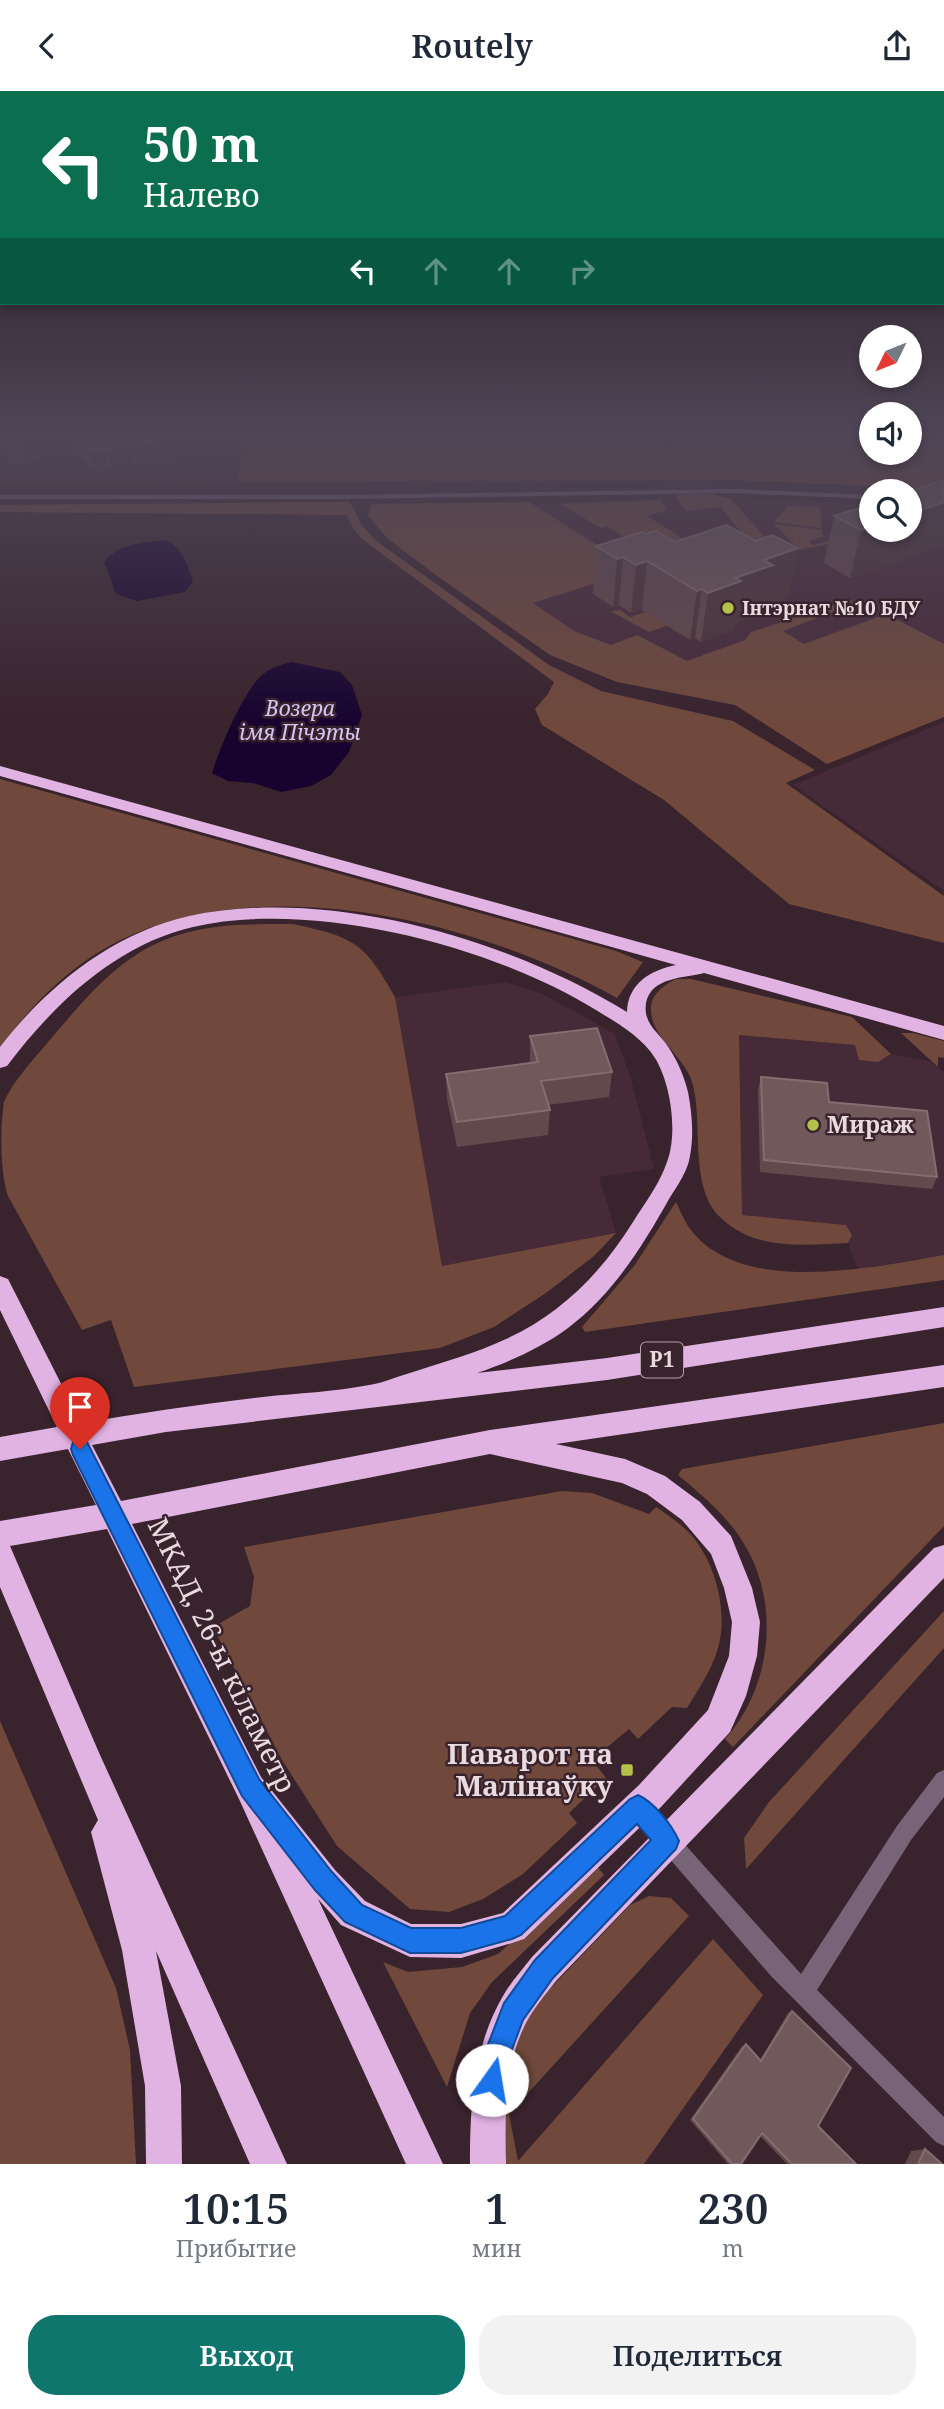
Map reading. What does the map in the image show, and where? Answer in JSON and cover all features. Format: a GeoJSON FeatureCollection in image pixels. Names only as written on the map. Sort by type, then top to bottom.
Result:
{"type":"FeatureCollection","features":[{"type":"Feature","properties":{"kind":"highway"},"geometry":{"type":"LineString","coordinates":[[0,771],[944,1033]]}},
{"type":"Feature","properties":{"kind":"highway"},"geometry":{"type":"LineString","coordinates":[[0,1061],[15,1040],[64,989],[114,953],[146,937],[191,921],[246,913],[312,915],[369,923],[483,951],[548,974],[606,1005],[641,1031],[660,1050],[678,1095],[680,1158],[637,1238],[606,1279],[567,1316],[539,1334],[507,1351],[379,1394]]}},
{"type":"Feature","properties":{"kind":"highway"},"geometry":{"type":"LineString","coordinates":[[641,1031],[634,1014],[635,1004],[643,990],[658,975],[675,969],[710,967]]}},
{"type":"Feature","properties":{"kind":"highway","name":"МКАД, 26-ы кіламетр"},"geometry":{"type":"LineString","coordinates":[[2,1290],[250,1788],[425,2164]]}},
{"type":"Feature","properties":{"kind":"highway","name":"Р1"},"geometry":{"type":"LineString","coordinates":[[0,1449],[166,1420],[607,1369],[944,1317]]}},
{"type":"Feature","properties":{"kind":"highway"},"geometry":{"type":"LineString","coordinates":[[0,1534],[55,1526],[490,1442],[944,1376]]}},
{"type":"Feature","properties":{"kind":"highway"},"geometry":{"type":"LineString","coordinates":[[250,1788],[353,1913],[410,1940],[461,1941],[512,1927],[638,1807],[719,1721],[735,1685],[743,1655],[746,1622],[738,1588],[721,1545],[691,1511],[656,1485],[625,1471],[490,1442]]}},
{"type":"Feature","properties":{"kind":"highway"},"geometry":{"type":"LineString","coordinates":[[0,1554],[89,1766],[269,2164]]}},
{"type":"Feature","properties":{"kind":"highway"},"geometry":{"type":"LineString","coordinates":[[488,2164],[487,2121],[495,2060],[513,2012],[544,1969],[944,1558]]}},
{"type":"Feature","properties":{"kind":"highway"},"geometry":{"type":"LineString","coordinates":[[89,1766],[139,1950],[163,2086],[164,2164]]}},
{"type":"Feature","properties":{"kind":"street"},"geometry":{"type":"LineString","coordinates":[[803,1992],[904,1833],[944,1780]]}},
{"type":"Feature","properties":{"kind":"street"},"geometry":{"type":"LineString","coordinates":[[638,1807],[779,1968],[944,2134]]}},
{"type":"Feature","properties":{"kind":"shaded area"},"geometry":{"type":"Polygon","coordinates":[[[358,534],[370,534],[549,665],[601,691],[733,721],[815,770],[786,783],[944,896],[944,943],[789,904],[664,800],[542,725],[535,709],[554,682],[358,534]]]}},
{"type":"Feature","properties":{"kind":"shaded area"},"geometry":{"type":"Polygon","coordinates":[[[383,534],[579,534],[636,570],[533,603],[574,631],[611,645],[637,635],[687,661],[745,640],[751,632],[850,600],[853,604],[783,631],[804,644],[886,614],[944,644],[944,717],[827,764],[735,705],[617,682],[550,655],[383,534]]]}},
{"type":"Feature","properties":{"kind":"shaded area"},"geometry":{"type":"Polygon","coordinates":[[[518,534],[859,534],[859,542],[922,542],[922,534],[944,534],[944,655],[683,675],[564,636],[510,602],[518,534]]]}},
{"type":"Feature","properties":{"kind":"shaded area"},"geometry":{"type":"Polygon","coordinates":[[[619,534],[675,534],[693,545],[655,557],[619,534]]]}},
{"type":"Feature","properties":{"kind":"shaded area"},"geometry":{"type":"Polygon","coordinates":[[[742,534],[762,534],[766,538],[747,540],[742,534]]]}},
{"type":"Feature","properties":{"kind":"shaded area"},"geometry":{"type":"Polygon","coordinates":[[[784,534],[823,534],[823,536],[808,542],[814,545],[829,541],[834,543],[800,550],[784,534]]]}},
{"type":"Feature","properties":{"kind":"shaded area"},"geometry":{"type":"Polygon","coordinates":[[[670,604],[690,618],[649,632],[610,611],[620,610],[630,617],[670,604]]]}},
{"type":"Feature","properties":{"kind":"shaded area"},"geometry":{"type":"Polygon","coordinates":[[[944,722],[944,891],[793,785],[944,722]]]}},
{"type":"Feature","properties":{"kind":"shaded area"},"geometry":{"type":"Polygon","coordinates":[[[0,779],[616,951],[643,962],[617,998],[560,970],[497,945],[428,925],[358,912],[287,906],[218,911],[153,927],[94,955],[42,997],[0,1048],[0,779]]]}},
{"type":"Feature","properties":{"kind":"shaded area"},"geometry":{"type":"Polygon","coordinates":[[[293,924],[330,933],[356,945],[375,965],[395,997],[442,1266],[616,1233],[594,1256],[546,1293],[494,1327],[440,1348],[134,1387],[111,1320],[82,1330],[8,1196],[3,1175],[4,1102],[24,1071],[86,999],[114,972],[145,950],[178,935],[210,928],[293,924]]]}},
{"type":"Feature","properties":{"kind":"shaded area"},"geometry":{"type":"Polygon","coordinates":[[[676,979],[691,979],[852,1017],[891,1054],[878,1062],[859,1060],[855,1045],[739,1035],[742,1215],[846,1225],[852,1235],[848,1243],[797,1245],[765,1241],[734,1229],[711,1205],[700,1171],[697,1113],[691,1079],[661,1037],[652,1019],[651,1005],[655,995],[676,979]]]}},
{"type":"Feature","properties":{"kind":"shaded area"},"geometry":{"type":"Polygon","coordinates":[[[506,982],[543,994],[615,1034],[631,1079],[654,1169],[599,1177],[616,1233],[442,1266],[395,997],[506,982]]]}},
{"type":"Feature","properties":{"kind":"shaded area"},"geometry":{"type":"Polygon","coordinates":[[[901,1033],[913,1033],[944,1041],[944,1058],[938,1057],[938,1067],[901,1033]]]}},
{"type":"Feature","properties":{"kind":"shaded area"},"geometry":{"type":"Polygon","coordinates":[[[739,1035],[855,1045],[887,1058],[891,1054],[930,1061],[944,1072],[944,1255],[858,1269],[848,1243],[852,1234],[846,1225],[742,1215],[739,1035]]]}},
{"type":"Feature","properties":{"kind":"shaded area"},"geometry":{"type":"Polygon","coordinates":[[[676,1202],[688,1226],[710,1248],[739,1263],[772,1270],[808,1272],[881,1266],[944,1255],[944,1280],[585,1332],[582,1327],[634,1266],[676,1202]]]}},
{"type":"Feature","properties":{"kind":"shaded area"},"geometry":{"type":"Polygon","coordinates":[[[944,1423],[944,1526],[733,1747],[725,1739],[741,1719],[761,1672],[767,1622],[764,1596],[757,1572],[741,1538],[716,1509],[678,1475],[682,1469],[944,1423]]]}},
{"type":"Feature","properties":{"kind":"shaded area"},"geometry":{"type":"Polygon","coordinates":[[[562,1491],[592,1493],[649,1514],[656,1507],[693,1537],[709,1563],[719,1594],[722,1626],[715,1658],[687,1708],[672,1707],[638,1739],[629,1729],[592,1760],[606,1778],[569,1813],[577,1823],[523,1874],[483,1899],[449,1912],[410,1909],[337,1846],[282,1760],[213,1627],[250,1606],[254,1577],[244,1547],[562,1491]]]}},
{"type":"Feature","properties":{"kind":"shaded area"},"geometry":{"type":"Polygon","coordinates":[[[944,1611],[944,1648],[746,1869],[744,1838],[769,1802],[944,1611]]]}},
{"type":"Feature","properties":{"kind":"shaded area"},"geometry":{"type":"Polygon","coordinates":[[[0,1721],[116,1988],[130,2050],[136,2164],[0,2164],[0,1721]]]}},
{"type":"Feature","properties":{"kind":"shaded area"},"geometry":{"type":"Polygon","coordinates":[[[597,1866],[604,1875],[492,1982],[470,2013],[447,2087],[383,1962],[408,1972],[462,1967],[498,1954],[597,1866]]]}},
{"type":"Feature","properties":{"kind":"shaded area"},"geometry":{"type":"Polygon","coordinates":[[[649,1896],[671,1898],[689,1916],[509,2114],[518,2161],[713,1939],[763,1995],[644,2164],[502,2164],[500,2090],[521,2019],[630,1905],[649,1896]]]}},
{"type":"Feature","properties":{"kind":"water"},"geometry":{"type":"Polygon","coordinates":[[[165,540],[176,547],[184,557],[189,570],[193,582],[185,592],[137,601],[116,594],[104,562],[124,547],[165,540]]]}},
{"type":"Feature","properties":{"kind":"water","name":"Возера імя Пічэты"},"geometry":{"type":"Polygon","coordinates":[[[291,662],[340,672],[352,685],[362,715],[349,752],[331,775],[311,786],[281,792],[253,783],[228,781],[212,773],[233,721],[254,684],[268,671],[291,662]]]}},
{"type":"Feature","properties":{"kind":"building"},"geometry":{"type":"Polygon","coordinates":[[[636,534],[661,534],[675,542],[700,534],[742,534],[756,541],[772,535],[798,548],[764,560],[773,565],[735,578],[741,581],[708,593],[702,589],[697,591],[647,561],[636,565],[623,557],[617,559],[596,546],[636,534]]]}},
{"type":"Feature","properties":{"kind":"building"},"geometry":{"type":"Polygon","coordinates":[[[597,1028],[612,1072],[541,1081],[550,1110],[457,1122],[446,1074],[538,1062],[530,1036],[597,1028]]]}},
{"type":"Feature","properties":{"kind":"building"},"geometry":{"type":"Polygon","coordinates":[[[761,1077],[827,1083],[829,1102],[927,1111],[937,1177],[764,1160],[761,1077]]]}},
{"type":"Feature","properties":{"kind":"building"},"geometry":{"type":"Polygon","coordinates":[[[792,2011],[851,2068],[818,2126],[856,2164],[792,2164],[762,2133],[741,2164],[732,2164],[693,2119],[746,2044],[761,2061],[792,2011]]]}},
{"type":"Feature","properties":{"kind":"building"},"geometry":{"type":"Polygon","coordinates":[[[925,2149],[942,2164],[918,2164],[925,2149]]]}},
{"type":"Feature","properties":{"kind":"place","name":"Інтэрнат №10 БДУ"},"geometry":{"type":"Point","coordinates":[728,608]}},
{"type":"Feature","properties":{"kind":"place","name":"Мираж"},"geometry":{"type":"Point","coordinates":[813,1125]}},
{"type":"Feature","properties":{"kind":"place","name":"Паварот на Малінаўку"},"geometry":{"type":"Point","coordinates":[627,1770]}},
{"type":"Feature","properties":{"kind":"route"},"geometry":{"type":"LineString","coordinates":[[80,1449],[250,1788],[353,1913],[410,1940],[461,1941],[512,1927],[638,1807],[667,1841],[544,1969],[513,2012],[495,2060],[492,2080]]}}]}
